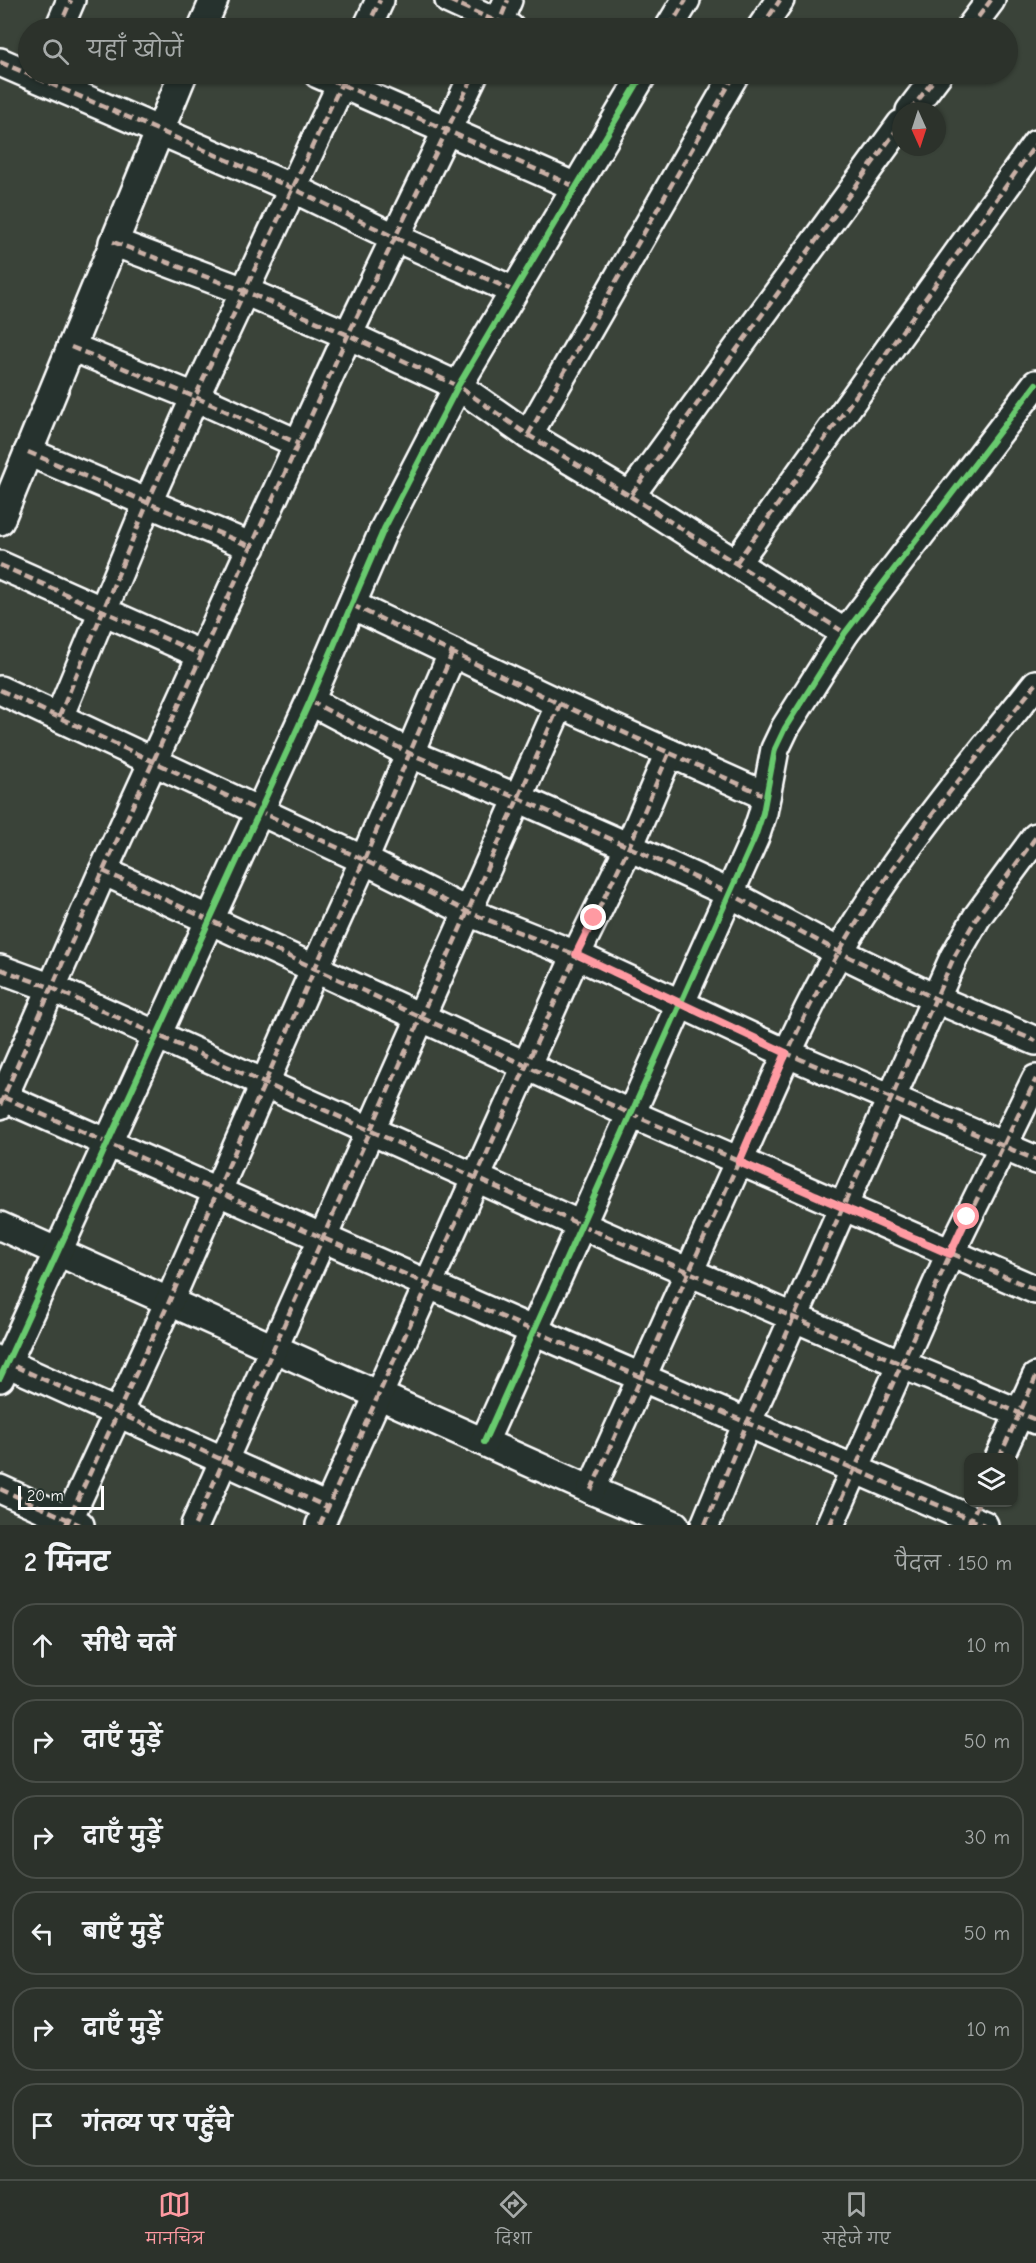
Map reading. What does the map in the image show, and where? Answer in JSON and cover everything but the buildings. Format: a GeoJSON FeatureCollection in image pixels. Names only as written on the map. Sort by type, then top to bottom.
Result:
{"type":"FeatureCollection","features":[{"type":"Feature","properties":{"kind":"street"},"geometry":{"type":"LineString","coordinates":[[63,18],[71,0]]}},
{"type":"Feature","properties":{"kind":"street"},"geometry":{"type":"LineString","coordinates":[[372,18],[380,0]]}},
{"type":"Feature","properties":{"kind":"street"},"geometry":{"type":"LineString","coordinates":[[449,0],[498,18]]}},
{"type":"Feature","properties":{"kind":"street"},"geometry":{"type":"LineString","coordinates":[[675,18],[686,0]]}},
{"type":"Feature","properties":{"kind":"street"},"geometry":{"type":"LineString","coordinates":[[768,18],[780,0]]}},
{"type":"Feature","properties":{"kind":"street"},"geometry":{"type":"LineString","coordinates":[[978,18],[991,0]]}},
{"type":"Feature","properties":{"kind":"street"},"geometry":{"type":"LineString","coordinates":[[0,62],[18,69]]}},
{"type":"Feature","properties":{"kind":"street"},"geometry":{"type":"LineString","coordinates":[[56,84],[292,188],[514,291]]}},
{"type":"Feature","properties":{"kind":"street"},"geometry":{"type":"LineString","coordinates":[[0,521],[179,84]]}},
{"type":"Feature","properties":{"kind":"street"},"geometry":{"type":"LineString","coordinates":[[59,717],[148,502],[292,188],[332,84]]}},
{"type":"Feature","properties":{"kind":"street"},"geometry":{"type":"LineString","coordinates":[[350,84],[576,187]]}},
{"type":"Feature","properties":{"kind":"street"},"geometry":{"type":"LineString","coordinates":[[469,84],[348,335],[103,871],[2,1101],[107,1143],[855,1470],[976,1518]]}},
{"type":"Feature","properties":{"kind":"street"},"geometry":{"type":"LineString","coordinates":[[637,84],[458,386],[384,529],[260,811],[2,1367],[118,1413],[223,1461],[324,1516],[576,954],[629,847],[669,753]]}},
{"type":"Feature","properties":{"kind":"street"},"geometry":{"type":"LineString","coordinates":[[528,435],[729,84]]}},
{"type":"Feature","properties":{"kind":"street"},"geometry":{"type":"LineString","coordinates":[[917,102],[930,84]]}},
{"type":"Feature","properties":{"kind":"street"},"geometry":{"type":"LineString","coordinates":[[630,496],[892,136]]}},
{"type":"Feature","properties":{"kind":"street"},"geometry":{"type":"LineString","coordinates":[[736,563],[1036,144]]}},
{"type":"Feature","properties":{"kind":"street"},"geometry":{"type":"LineString","coordinates":[[113,242],[244,291],[348,335],[458,386],[528,435],[630,496],[845,633]]}},
{"type":"Feature","properties":{"kind":"street"},"geometry":{"type":"LineString","coordinates":[[71,347],[195,397],[299,444]]}},
{"type":"Feature","properties":{"kind":"street"},"geometry":{"type":"LineString","coordinates":[[484,1442],[755,837],[775,749],[785,728],[845,633],[1036,384]]}},
{"type":"Feature","properties":{"kind":"street"},"geometry":{"type":"LineString","coordinates":[[28,452],[252,546]]}},
{"type":"Feature","properties":{"kind":"street"},"geometry":{"type":"LineString","coordinates":[[0,565],[202,655]]}},
{"type":"Feature","properties":{"kind":"street"},"geometry":{"type":"LineString","coordinates":[[352,605],[560,704],[766,796]]}},
{"type":"Feature","properties":{"kind":"street"},"geometry":{"type":"LineString","coordinates":[[0,1489],[72,1523],[118,1413],[411,754],[452,654]]}},
{"type":"Feature","properties":{"kind":"street"},"geometry":{"type":"LineString","coordinates":[[591,1490],[786,1053],[839,952],[906,849],[1036,684]]}},
{"type":"Feature","properties":{"kind":"street"},"geometry":{"type":"LineString","coordinates":[[0,690],[364,860],[468,912],[576,954],[786,1053],[1036,1160]]}},
{"type":"Feature","properties":{"kind":"street"},"geometry":{"type":"LineString","coordinates":[[310,701],[411,754],[520,798],[629,847],[729,893],[839,952],[936,999],[1036,1041]]}},
{"type":"Feature","properties":{"kind":"street"},"geometry":{"type":"LineString","coordinates":[[195,1525],[560,704]]}},
{"type":"Feature","properties":{"kind":"street"},"geometry":{"type":"LineString","coordinates":[[705,1525],[747,1423],[954,957],[977,917],[1036,837]]}},
{"type":"Feature","properties":{"kind":"street"},"geometry":{"type":"LineString","coordinates":[[103,871],[631,1114],[1036,1290]]}},
{"type":"Feature","properties":{"kind":"street"},"geometry":{"type":"LineString","coordinates":[[0,969],[52,988],[476,1178],[901,1364],[1028,1416]]}},
{"type":"Feature","properties":{"kind":"street"},"geometry":{"type":"LineString","coordinates":[[830,1525],[950,1254],[1036,1079]]}},
{"type":"Feature","properties":{"kind":"street"},"geometry":{"type":"LineString","coordinates":[[0,1226],[591,1490],[675,1525]]}},
{"type":"Feature","properties":{"kind":"street"},"geometry":{"type":"LineString","coordinates":[[1002,1453],[1028,1416],[1036,1377]]}},
{"type":"Feature","properties":{"kind":"marked path"},"geometry":{"type":"LineString","coordinates":[[63,18],[71,0]]}},
{"type":"Feature","properties":{"kind":"marked path"},"geometry":{"type":"LineString","coordinates":[[372,18],[380,0]]}},
{"type":"Feature","properties":{"kind":"marked path"},"geometry":{"type":"LineString","coordinates":[[449,0],[488,18]]}},
{"type":"Feature","properties":{"kind":"marked path"},"geometry":{"type":"LineString","coordinates":[[501,18],[508,0]]}},
{"type":"Feature","properties":{"kind":"marked path"},"geometry":{"type":"LineString","coordinates":[[675,18],[686,0]]}},
{"type":"Feature","properties":{"kind":"marked path"},"geometry":{"type":"LineString","coordinates":[[768,18],[780,0]]}},
{"type":"Feature","properties":{"kind":"marked path"},"geometry":{"type":"LineString","coordinates":[[978,18],[991,0]]}},
{"type":"Feature","properties":{"kind":"marked path"},"geometry":{"type":"LineString","coordinates":[[0,62],[18,70]]}},
{"type":"Feature","properties":{"kind":"marked path"},"geometry":{"type":"LineString","coordinates":[[51,84],[292,188],[514,291]]}},
{"type":"Feature","properties":{"kind":"marked path"},"geometry":{"type":"LineString","coordinates":[[341,84],[576,187]]}},
{"type":"Feature","properties":{"kind":"marked path"},"geometry":{"type":"LineString","coordinates":[[59,717],[148,502],[341,84]]}},
{"type":"Feature","properties":{"kind":"marked path"},"geometry":{"type":"LineString","coordinates":[[0,1105],[103,871],[348,335],[469,84]]}},
{"type":"Feature","properties":{"kind":"marked path"},"geometry":{"type":"LineString","coordinates":[[528,435],[729,84]]}},
{"type":"Feature","properties":{"kind":"marked path"},"geometry":{"type":"LineString","coordinates":[[917,102],[930,84]]}},
{"type":"Feature","properties":{"kind":"marked path"},"geometry":{"type":"LineString","coordinates":[[113,242],[244,291],[348,335],[458,386],[528,435],[630,496],[892,136]]}},
{"type":"Feature","properties":{"kind":"marked path"},"geometry":{"type":"LineString","coordinates":[[736,563],[1036,144]]}},
{"type":"Feature","properties":{"kind":"marked path"},"geometry":{"type":"LineString","coordinates":[[71,347],[195,397],[299,444]]}},
{"type":"Feature","properties":{"kind":"marked path"},"geometry":{"type":"LineString","coordinates":[[28,452],[252,547]]}},
{"type":"Feature","properties":{"kind":"marked path"},"geometry":{"type":"LineString","coordinates":[[630,496],[845,633]]}},
{"type":"Feature","properties":{"kind":"marked path"},"geometry":{"type":"LineString","coordinates":[[0,565],[202,655]]}},
{"type":"Feature","properties":{"kind":"marked path"},"geometry":{"type":"LineString","coordinates":[[352,605],[560,704],[766,796]]}},
{"type":"Feature","properties":{"kind":"marked path"},"geometry":{"type":"LineString","coordinates":[[66,1525],[169,1302],[364,860],[452,654]]}},
{"type":"Feature","properties":{"kind":"marked path"},"geometry":{"type":"LineString","coordinates":[[591,1490],[784,1060],[825,977],[862,915],[908,847],[1036,684]]}},
{"type":"Feature","properties":{"kind":"marked path"},"geometry":{"type":"LineString","coordinates":[[0,690],[364,860],[468,912],[576,955],[786,1053],[1036,1160]]}},
{"type":"Feature","properties":{"kind":"marked path"},"geometry":{"type":"LineString","coordinates":[[310,701],[411,754],[629,847],[729,893],[839,952],[936,999],[1036,1041]]}},
{"type":"Feature","properties":{"kind":"marked path"},"geometry":{"type":"LineString","coordinates":[[195,1525],[560,704]]}},
{"type":"Feature","properties":{"kind":"marked path"},"geometry":{"type":"LineString","coordinates":[[320,1525],[576,955],[629,847],[669,753]]}},
{"type":"Feature","properties":{"kind":"marked path"},"geometry":{"type":"LineString","coordinates":[[705,1525],[747,1423],[954,957],[977,917],[1036,837]]}},
{"type":"Feature","properties":{"kind":"marked path"},"geometry":{"type":"LineString","coordinates":[[103,871],[631,1114],[1036,1290]]}},
{"type":"Feature","properties":{"kind":"marked path"},"geometry":{"type":"LineString","coordinates":[[0,969],[52,988],[581,1225],[1036,1420]]}},
{"type":"Feature","properties":{"kind":"marked path"},"geometry":{"type":"LineString","coordinates":[[830,1525],[950,1254],[1036,1079]]}},
{"type":"Feature","properties":{"kind":"marked path"},"geometry":{"type":"LineString","coordinates":[[3,1097],[534,1331],[984,1525]]}},
{"type":"Feature","properties":{"kind":"marked path"},"geometry":{"type":"LineString","coordinates":[[3,1361],[327,1507]]}},
{"type":"Feature","properties":{"kind":"marked path"},"geometry":{"type":"LineString","coordinates":[[1001,1453],[1036,1377]]}},
{"type":"Feature","properties":{"kind":"marked path"},"geometry":{"type":"LineString","coordinates":[[0,1489],[80,1525]]}},
{"type":"Feature","properties":{"kind":"marked path"},"geometry":{"type":"LineString","coordinates":[[969,1524],[977,1507]]}},
{"type":"Feature","properties":{"kind":"cycle path"},"geometry":{"type":"LineString","coordinates":[[0,1378],[310,701],[384,529],[458,386],[637,84]]}},
{"type":"Feature","properties":{"kind":"cycle path"},"geometry":{"type":"LineString","coordinates":[[484,1442],[755,837],[763,813],[775,749],[785,728],[845,633],[1036,384]]}},
{"type":"Feature","properties":{"kind":"route"},"geometry":{"type":"LineString","coordinates":[[594,918],[576,954],[786,1053],[739,1162],[950,1254],[967,1217]]}}]}
